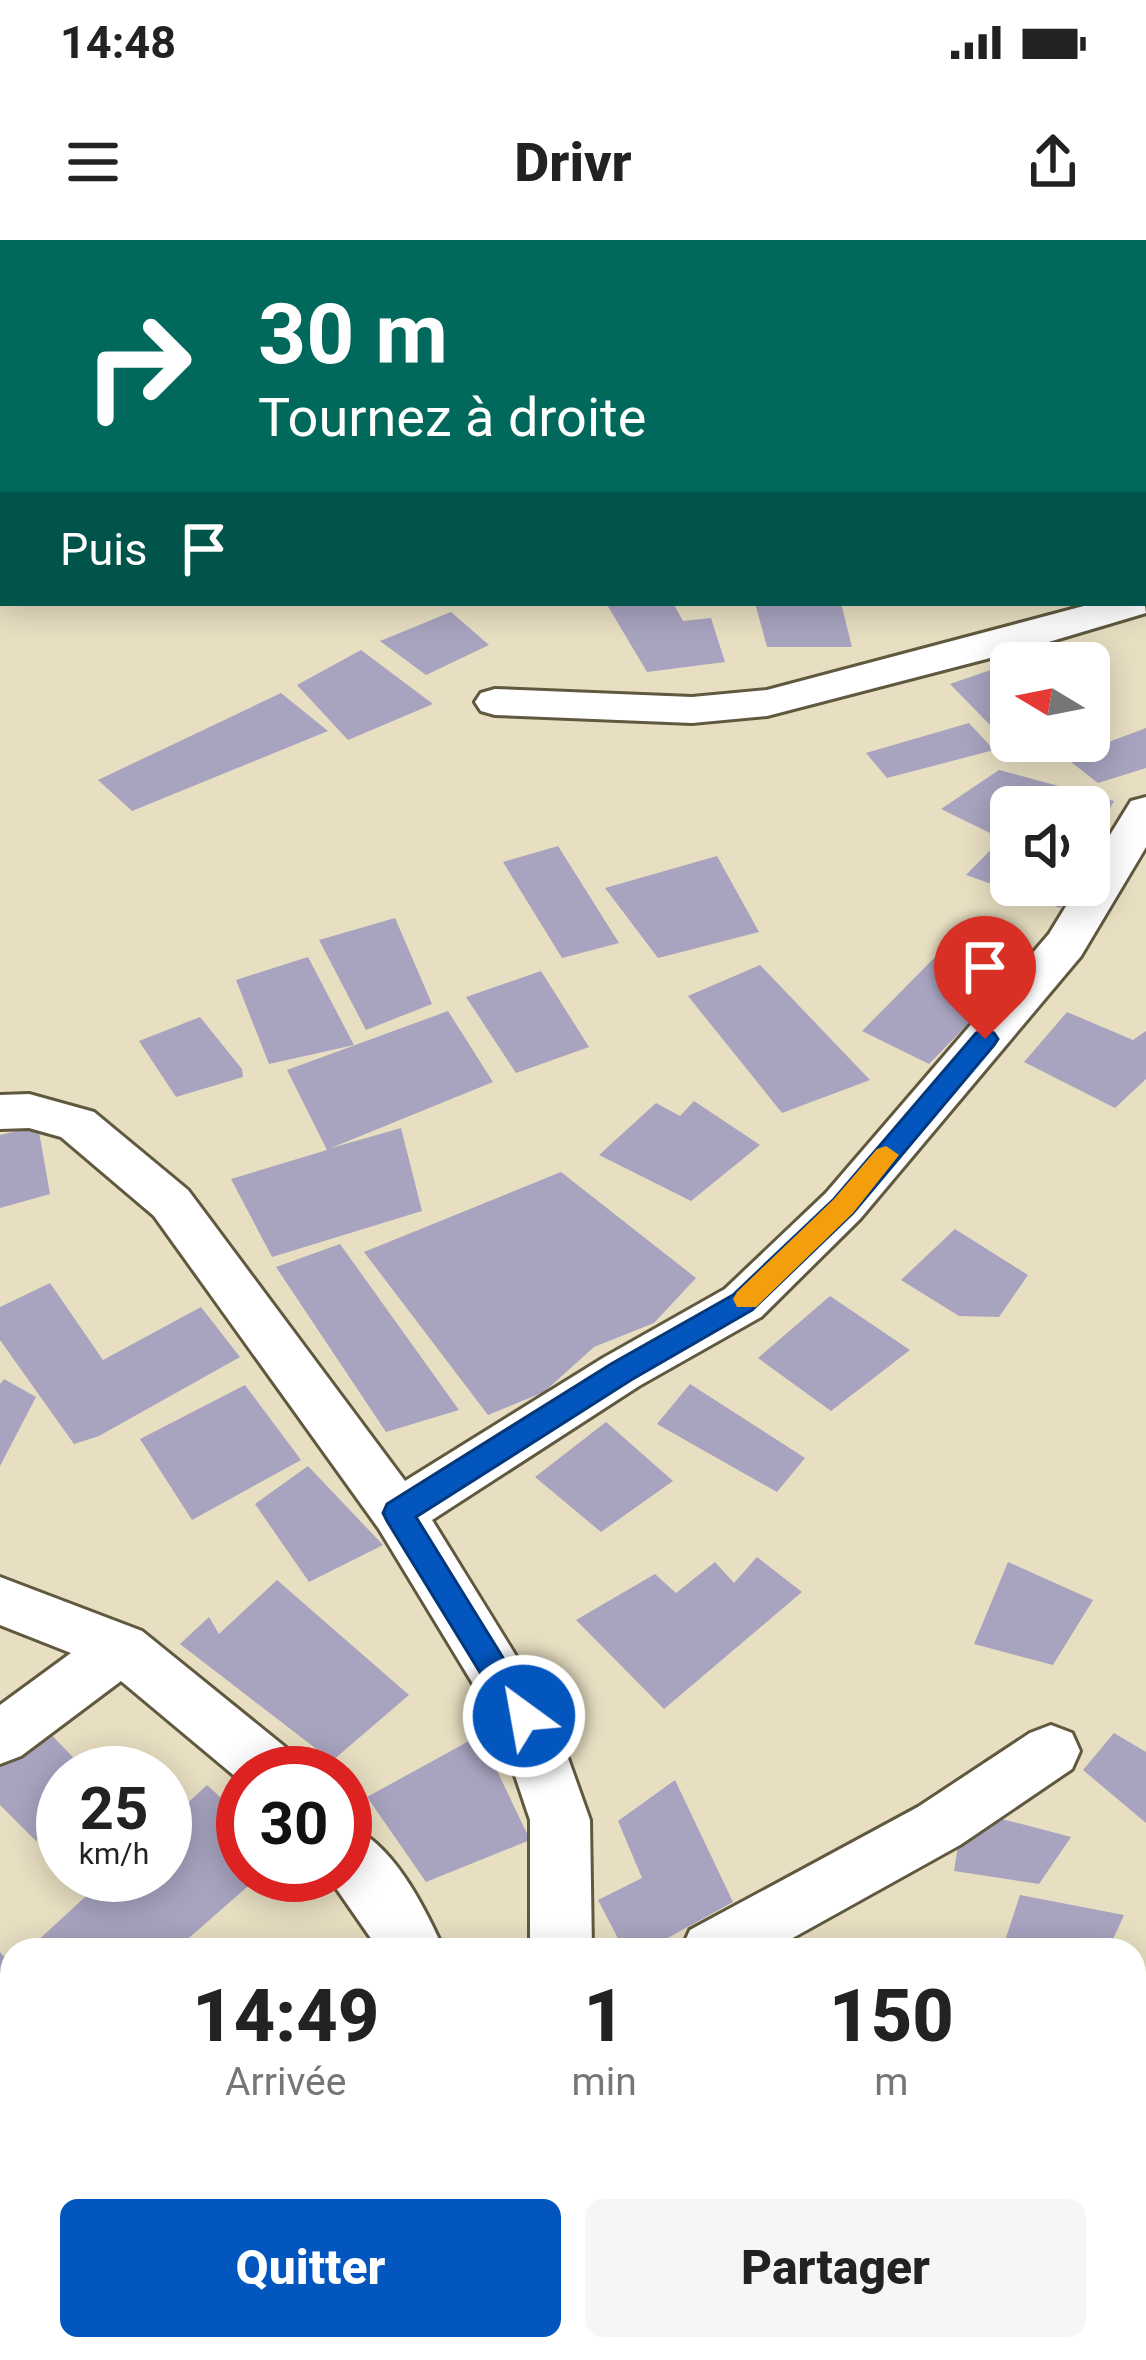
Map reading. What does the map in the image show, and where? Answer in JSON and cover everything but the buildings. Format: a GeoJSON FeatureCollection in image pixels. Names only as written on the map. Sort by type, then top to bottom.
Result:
{"type":"FeatureCollection","features":[{"type":"Feature","properties":{"kind":"street"},"geometry":{"type":"LineString","coordinates":[[495,702],[692,710],[767,703],[1129,606]]}},
{"type":"Feature","properties":{"kind":"street"},"geometry":{"type":"LineString","coordinates":[[398,1513],[621,1372],[743,1303],[843,1206],[1065,945],[1146,811]]}},
{"type":"Feature","properties":{"kind":"street"},"geometry":{"type":"LineString","coordinates":[[0,1112],[29,1111],[76,1124],[171,1203],[398,1513],[524,1716],[560,1820],[561,1938]]}},
{"type":"Feature","properties":{"kind":"street"},"geometry":{"type":"LineString","coordinates":[[0,1601],[122,1648],[241,1746]]}},
{"type":"Feature","properties":{"kind":"street"},"geometry":{"type":"LineString","coordinates":[[0,1738],[122,1648]]}},
{"type":"Feature","properties":{"kind":"street"},"geometry":{"type":"LineString","coordinates":[[736,1938],[939,1826],[1051,1751]]}},
{"type":"Feature","properties":{"kind":"street"},"geometry":{"type":"LineString","coordinates":[[372,1884],[406,1938]]}},
{"type":"Feature","properties":{"kind":"slow traffic"},"geometry":{"type":"LineString","coordinates":[[747,1299],[843,1206],[886,1155]]}},
{"type":"Feature","properties":{"kind":"route"},"geometry":{"type":"LineString","coordinates":[[524,1716],[398,1513],[621,1372],[743,1303],[843,1206],[985,1039]]}}]}
